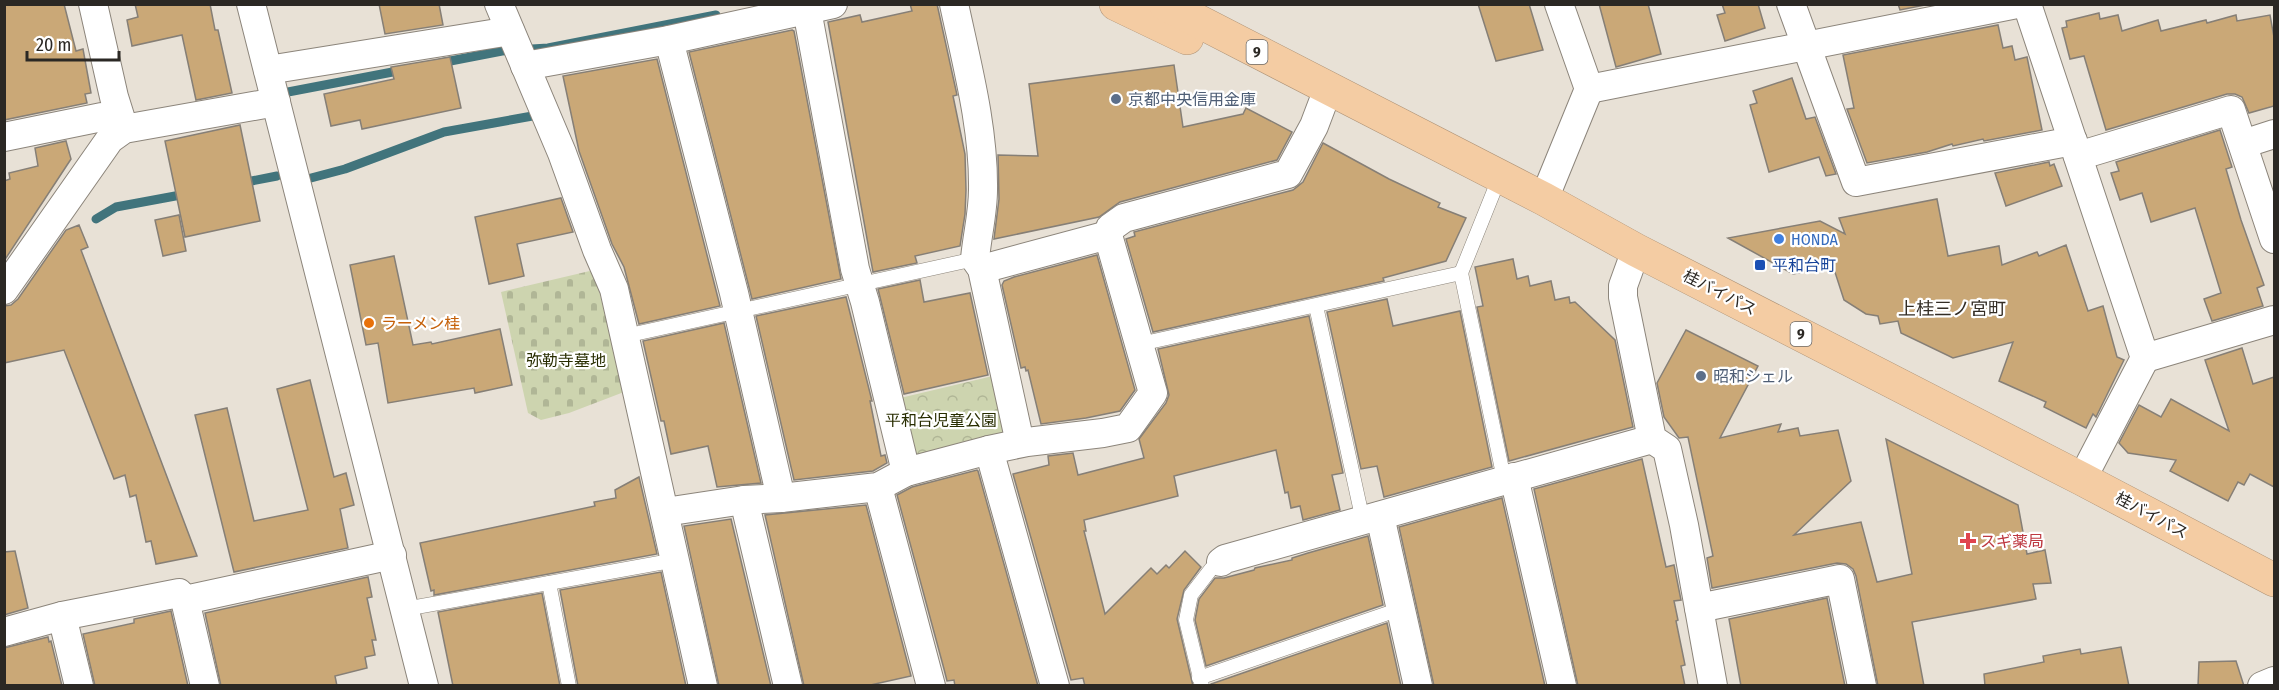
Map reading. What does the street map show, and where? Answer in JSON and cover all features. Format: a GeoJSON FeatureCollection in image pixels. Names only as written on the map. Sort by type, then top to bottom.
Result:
{"type":"FeatureCollection","features":[{"type":"Feature","properties":{"kind":"highway"},"geometry":{"type":"LineString","coordinates":[[1116,4],[1291,86],[1328,89]]}},
{"type":"Feature","properties":{"kind":"highway","name":"桂バイパス"},"geometry":{"type":"LineString","coordinates":[[1165,4],[1500,176],[1636,250],[2082,479],[2272,573]]}},
{"type":"Feature","properties":{"kind":"highway"},"geometry":{"type":"LineString","coordinates":[[1214,4],[1300,57],[1328,89]]}},
{"type":"Feature","properties":{"kind":"street"},"geometry":{"type":"LineString","coordinates":[[93,4],[114,97],[124,129]]}},
{"type":"Feature","properties":{"kind":"street"},"geometry":{"type":"LineString","coordinates":[[251,4],[424,686]]}},
{"type":"Feature","properties":{"kind":"street"},"geometry":{"type":"LineString","coordinates":[[498,4],[562,153],[597,250],[614,289],[703,686]]}},
{"type":"Feature","properties":{"kind":"street"},"geometry":{"type":"LineString","coordinates":[[954,4],[976,108],[982,161],[984,192],[979,264],[1020,443]]}},
{"type":"Feature","properties":{"kind":"street"},"geometry":{"type":"LineString","coordinates":[[1544,199],[1589,89],[1559,4]]}},
{"type":"Feature","properties":{"kind":"street"},"geometry":{"type":"LineString","coordinates":[[1791,4],[1856,182],[2075,148],[2231,110],[2274,239]]}},
{"type":"Feature","properties":{"kind":"street"},"geometry":{"type":"LineString","coordinates":[[1589,89],[2017,4]]}},
{"type":"Feature","properties":{"kind":"street"},"geometry":{"type":"LineString","coordinates":[[2027,4],[2145,358],[2082,479]]}},
{"type":"Feature","properties":{"kind":"street"},"geometry":{"type":"LineString","coordinates":[[525,66],[669,40],[820,8],[855,269],[906,472]]}},
{"type":"Feature","properties":{"kind":"street"},"geometry":{"type":"LineString","coordinates":[[268,70],[510,31]]}},
{"type":"Feature","properties":{"kind":"street"},"geometry":{"type":"LineString","coordinates":[[669,40],[738,312],[781,498]]}},
{"type":"Feature","properties":{"kind":"street"},"geometry":{"type":"LineString","coordinates":[[665,512],[744,500],[878,487],[906,472],[989,450],[1020,443],[1128,428],[1153,393],[1108,235],[1110,228],[1124,218],[1288,174],[1314,126],[1328,89]]}},
{"type":"Feature","properties":{"kind":"street"},"geometry":{"type":"LineString","coordinates":[[4,290],[110,139],[124,129],[276,102]]}},
{"type":"Feature","properties":{"kind":"street"},"geometry":{"type":"LineString","coordinates":[[4,137],[102,117],[124,129]]}},
{"type":"Feature","properties":{"kind":"street"},"geometry":{"type":"LineString","coordinates":[[2243,144],[2274,134]]}},
{"type":"Feature","properties":{"kind":"street"},"geometry":{"type":"LineString","coordinates":[[979,264],[1108,235]]}},
{"type":"Feature","properties":{"kind":"street"},"geometry":{"type":"LineString","coordinates":[[1636,250],[1623,286],[1623,297],[1652,439],[1667,449],[1684,525],[1713,686]]}},
{"type":"Feature","properties":{"kind":"street"},"geometry":{"type":"LineString","coordinates":[[2145,358],[2274,320]]}},
{"type":"Feature","properties":{"kind":"street"},"geometry":{"type":"LineString","coordinates":[[1221,562],[1652,439]]}},
{"type":"Feature","properties":{"kind":"street"},"geometry":{"type":"LineString","coordinates":[[989,450],[1055,686]]}},
{"type":"Feature","properties":{"kind":"street"},"geometry":{"type":"LineString","coordinates":[[1509,478],[1562,686]]}},
{"type":"Feature","properties":{"kind":"street"},"geometry":{"type":"LineString","coordinates":[[878,487],[931,686]]}},
{"type":"Feature","properties":{"kind":"street"},"geometry":{"type":"LineString","coordinates":[[744,500],[788,686]]}},
{"type":"Feature","properties":{"kind":"street"},"geometry":{"type":"LineString","coordinates":[[1371,518],[1400,609],[1418,686]]}},
{"type":"Feature","properties":{"kind":"street"},"geometry":{"type":"LineString","coordinates":[[184,600],[392,555]]}},
{"type":"Feature","properties":{"kind":"street"},"geometry":{"type":"LineString","coordinates":[[1699,608],[1840,579],[1862,686]]}},
{"type":"Feature","properties":{"kind":"street"},"geometry":{"type":"LineString","coordinates":[[4,632],[62,616],[179,593],[184,600],[206,686]]}},
{"type":"Feature","properties":{"kind":"street"},"geometry":{"type":"LineString","coordinates":[[62,616],[79,686]]}},
{"type":"Feature","properties":{"kind":"street"},"geometry":{"type":"LineString","coordinates":[[2262,686],[2274,681]]}},
{"type":"Feature","properties":{"kind":"lane"},"geometry":{"type":"LineString","coordinates":[[1500,176],[1461,273],[1509,478]]}},
{"type":"Feature","properties":{"kind":"lane"},"geometry":{"type":"LineString","coordinates":[[625,336],[859,284],[979,264]]}},
{"type":"Feature","properties":{"kind":"lane"},"geometry":{"type":"LineString","coordinates":[[1140,344],[1461,273]]}},
{"type":"Feature","properties":{"kind":"lane"},"geometry":{"type":"LineString","coordinates":[[1316,306],[1371,518]]}},
{"type":"Feature","properties":{"kind":"lane"},"geometry":{"type":"LineString","coordinates":[[405,609],[676,560]]}},
{"type":"Feature","properties":{"kind":"lane"},"geometry":{"type":"LineString","coordinates":[[1221,562],[1211,568],[1191,595],[1186,620],[1201,682],[1400,609]]}},
{"type":"Feature","properties":{"kind":"lane"},"geometry":{"type":"LineString","coordinates":[[549,583],[569,686]]}},
{"type":"Feature","properties":{"kind":"green space","name":"弥勒寺墓地"},"geometry":{"type":"Polygon","coordinates":[[[594,270],[624,392],[569,413],[541,420],[528,413],[501,292],[594,270]]]}},
{"type":"Feature","properties":{"kind":"green space","name":"平和台児童公園"},"geometry":{"type":"Polygon","coordinates":[[[997,375],[1007,426],[1000,437],[919,458],[909,452],[896,399],[997,375]]]}},
{"type":"Feature","properties":{"kind":"building"},"geometry":{"type":"Polygon","coordinates":[[[4,4],[64,4],[76,51],[83,49],[91,93],[85,94],[87,103],[4,120],[4,4]]]}},
{"type":"Feature","properties":{"kind":"building"},"geometry":{"type":"Polygon","coordinates":[[[135,4],[210,4],[232,93],[196,100],[182,35],[132,46],[127,20],[138,17],[135,4]]]}},
{"type":"Feature","properties":{"kind":"building"},"geometry":{"type":"Polygon","coordinates":[[[379,4],[439,4],[443,25],[385,34],[379,4]]]}},
{"type":"Feature","properties":{"kind":"building"},"geometry":{"type":"Polygon","coordinates":[[[910,4],[937,4],[957,95],[953,96],[965,154],[965,214],[960,246],[915,256],[917,263],[873,272],[828,22],[860,15],[862,22],[912,11],[910,4]]]}},
{"type":"Feature","properties":{"kind":"building"},"geometry":{"type":"Polygon","coordinates":[[[1478,4],[1529,4],[1543,50],[1496,61],[1478,4]]]}},
{"type":"Feature","properties":{"kind":"building"},"geometry":{"type":"Polygon","coordinates":[[[1599,4],[1648,4],[1661,54],[1616,67],[1599,4]]]}},
{"type":"Feature","properties":{"kind":"building"},"geometry":{"type":"Polygon","coordinates":[[[1722,4],[1758,4],[1765,28],[1725,41],[1717,15],[1725,13],[1722,4]]]}},
{"type":"Feature","properties":{"kind":"building"},"geometry":{"type":"Polygon","coordinates":[[[1898,4],[1930,4],[1900,10],[1898,4]]]}},
{"type":"Feature","properties":{"kind":"building"},"geometry":{"type":"Polygon","coordinates":[[[2099,13],[2100,19],[2118,15],[2122,31],[2158,20],[2161,31],[2236,15],[2237,21],[2270,15],[2274,37],[2274,106],[2249,113],[2242,97],[2227,94],[2106,130],[2084,56],[2070,59],[2062,28],[2067,27],[2066,21],[2099,13]]]}},
{"type":"Feature","properties":{"kind":"building"},"geometry":{"type":"Polygon","coordinates":[[[1998,25],[2003,48],[2012,46],[2015,60],[2027,57],[2042,130],[1953,146],[1952,144],[1927,152],[1867,163],[1847,109],[1854,108],[1843,55],[1998,25]]]}},
{"type":"Feature","properties":{"kind":"building"},"geometry":{"type":"Polygon","coordinates":[[[792,30],[841,279],[752,299],[689,52],[792,30]]]}},
{"type":"Feature","properties":{"kind":"building"},"geometry":{"type":"Polygon","coordinates":[[[450,57],[461,108],[362,129],[360,120],[331,126],[324,94],[394,79],[391,67],[450,57]]]}},
{"type":"Feature","properties":{"kind":"building"},"geometry":{"type":"Polygon","coordinates":[[[657,59],[720,306],[639,324],[624,267],[612,244],[579,151],[563,76],[657,59]]]}},
{"type":"Feature","properties":{"kind":"building"},"geometry":{"type":"Polygon","coordinates":[[[1174,65],[1183,127],[1243,114],[1246,108],[1292,132],[1277,160],[1120,202],[1099,217],[994,239],[999,199],[998,155],[1038,156],[1029,84],[1174,65]]]}},
{"type":"Feature","properties":{"kind":"building"},"geometry":{"type":"Polygon","coordinates":[[[1792,78],[1806,119],[1815,117],[1836,174],[1826,176],[1819,157],[1769,172],[1750,105],[1757,103],[1753,91],[1792,78]]]}},
{"type":"Feature","properties":{"kind":"building"},"geometry":{"type":"Polygon","coordinates":[[[240,125],[260,221],[185,237],[165,141],[240,125]]]}},
{"type":"Feature","properties":{"kind":"building"},"geometry":{"type":"Polygon","coordinates":[[[2220,130],[2232,167],[2226,169],[2264,285],[2257,288],[2263,306],[2212,321],[2204,299],[2221,293],[2195,208],[2151,222],[2142,193],[2120,200],[2111,173],[2119,171],[2116,162],[2220,130]]]}},
{"type":"Feature","properties":{"kind":"building"},"geometry":{"type":"Polygon","coordinates":[[[66,141],[71,159],[4,261],[4,181],[10,179],[9,173],[38,166],[35,148],[66,141]]]}},
{"type":"Feature","properties":{"kind":"building"},"geometry":{"type":"Polygon","coordinates":[[[1323,143],[1389,179],[1440,203],[1438,207],[1466,218],[1446,261],[1383,278],[1384,281],[1153,332],[1126,239],[1135,236],[1134,232],[1293,190],[1303,182],[1323,143]]]}},
{"type":"Feature","properties":{"kind":"building"},"geometry":{"type":"Polygon","coordinates":[[[2049,162],[2050,166],[2054,164],[2062,186],[2006,206],[1995,173],[2049,162]]]}},
{"type":"Feature","properties":{"kind":"building"},"geometry":{"type":"Polygon","coordinates":[[[561,198],[573,232],[517,244],[524,276],[489,284],[475,217],[561,198]]]}},
{"type":"Feature","properties":{"kind":"building"},"geometry":{"type":"Polygon","coordinates":[[[1937,199],[1948,256],[1999,246],[2002,265],[2037,252],[2039,256],[2066,245],[2088,311],[2103,306],[2117,357],[2124,360],[2096,417],[2093,414],[2086,428],[2044,407],[2046,402],[1999,381],[2013,342],[1953,358],[1901,333],[1898,321],[1880,324],[1878,316],[1866,314],[1844,300],[1833,266],[1793,274],[1728,238],[1820,221],[1845,234],[1839,218],[1937,199]]]}},
{"type":"Feature","properties":{"kind":"building"},"geometry":{"type":"Polygon","coordinates":[[[179,215],[186,251],[163,256],[155,220],[179,215]]]}},
{"type":"Feature","properties":{"kind":"building"},"geometry":{"type":"Polygon","coordinates":[[[79,225],[88,247],[81,250],[197,556],[156,564],[151,541],[146,542],[136,495],[130,497],[125,475],[114,479],[64,350],[4,363],[4,306],[11,305],[18,299],[66,230],[79,225]]]}},
{"type":"Feature","properties":{"kind":"building"},"geometry":{"type":"Polygon","coordinates":[[[1097,255],[1135,390],[1120,411],[1041,424],[1028,370],[1026,371],[1025,367],[1021,368],[1002,285],[1004,281],[1014,277],[1097,255]]]}},
{"type":"Feature","properties":{"kind":"building"},"geometry":{"type":"Polygon","coordinates":[[[394,256],[413,345],[431,342],[432,344],[500,329],[512,385],[475,393],[474,388],[388,403],[378,343],[366,345],[350,265],[394,256]]]}},
{"type":"Feature","properties":{"kind":"building"},"geometry":{"type":"Polygon","coordinates":[[[1513,259],[1517,279],[1528,276],[1530,286],[1551,281],[1555,300],[1569,297],[1570,303],[1575,302],[1615,340],[1633,427],[1509,461],[1477,307],[1483,306],[1475,267],[1513,259]]]}},
{"type":"Feature","properties":{"kind":"building"},"geometry":{"type":"Polygon","coordinates":[[[920,280],[924,302],[970,293],[988,375],[904,394],[878,289],[920,280]]]}},
{"type":"Feature","properties":{"kind":"building"},"geometry":{"type":"Polygon","coordinates":[[[846,297],[872,401],[870,401],[881,456],[885,455],[887,463],[873,471],[794,480],[756,316],[846,297]]]}},
{"type":"Feature","properties":{"kind":"building"},"geometry":{"type":"Polygon","coordinates":[[[1387,299],[1393,326],[1460,311],[1492,467],[1384,497],[1377,466],[1361,469],[1327,312],[1387,299]]]}},
{"type":"Feature","properties":{"kind":"building"},"geometry":{"type":"Polygon","coordinates":[[[1309,316],[1343,473],[1332,475],[1340,510],[1303,520],[1300,506],[1291,508],[1288,492],[1285,493],[1276,450],[1174,476],[1178,496],[1084,520],[1086,531],[1084,531],[1105,614],[1151,568],[1157,574],[1166,565],[1169,568],[1185,551],[1201,567],[1184,590],[1177,619],[1193,686],[1085,686],[1083,678],[1071,680],[1013,474],[1049,465],[1048,456],[1073,453],[1078,475],[1144,458],[1139,439],[1166,403],[1169,395],[1158,349],[1309,316]]]}},
{"type":"Feature","properties":{"kind":"building"},"geometry":{"type":"Polygon","coordinates":[[[724,323],[761,483],[717,487],[708,446],[671,454],[664,421],[661,421],[643,341],[724,323]]]}},
{"type":"Feature","properties":{"kind":"building"},"geometry":{"type":"Polygon","coordinates":[[[1686,330],[1758,366],[1720,438],[1781,424],[1778,432],[1798,428],[1800,436],[1838,430],[1851,481],[1794,535],[1861,522],[1877,582],[1912,574],[1886,439],[2018,505],[2027,554],[2045,550],[2051,583],[2033,584],[2036,599],[1912,622],[1924,686],[1878,686],[1856,576],[1853,569],[1846,564],[1837,563],[1712,588],[1707,558],[1713,556],[1688,437],[1679,438],[1664,417],[1657,383],[1686,330]]]}},
{"type":"Feature","properties":{"kind":"building"},"geometry":{"type":"Polygon","coordinates":[[[2242,348],[2253,384],[2274,377],[2274,487],[2250,474],[2244,485],[2238,482],[2228,501],[2170,471],[2176,460],[2128,453],[2119,443],[2139,405],[2161,417],[2171,399],[2229,431],[2205,360],[2242,348]]]}},
{"type":"Feature","properties":{"kind":"building"},"geometry":{"type":"Polygon","coordinates":[[[310,380],[334,477],[346,473],[354,505],[340,509],[348,548],[234,572],[195,415],[227,408],[254,521],[308,510],[277,389],[310,380]]]}},
{"type":"Feature","properties":{"kind":"building"},"geometry":{"type":"Polygon","coordinates":[[[1642,459],[1666,567],[1674,565],[1681,600],[1674,601],[1685,665],[1681,666],[1685,686],[1578,686],[1534,489],[1642,459]]]}},
{"type":"Feature","properties":{"kind":"building"},"geometry":{"type":"Polygon","coordinates":[[[977,470],[1038,686],[955,686],[954,680],[947,681],[897,495],[912,487],[977,470]]]}},
{"type":"Feature","properties":{"kind":"building"},"geometry":{"type":"Polygon","coordinates":[[[639,477],[657,554],[434,595],[434,590],[431,591],[420,543],[595,506],[594,502],[616,498],[615,490],[639,477]]]}},
{"type":"Feature","properties":{"kind":"building"},"geometry":{"type":"Polygon","coordinates":[[[1502,498],[1545,686],[1434,686],[1399,527],[1502,498]]]}},
{"type":"Feature","properties":{"kind":"building"},"geometry":{"type":"Polygon","coordinates":[[[866,505],[911,676],[866,686],[804,686],[765,515],[866,505]]]}},
{"type":"Feature","properties":{"kind":"building"},"geometry":{"type":"Polygon","coordinates":[[[731,519],[771,686],[719,686],[684,526],[731,519]]]}},
{"type":"Feature","properties":{"kind":"building"},"geometry":{"type":"Polygon","coordinates":[[[1368,536],[1383,605],[1206,666],[1195,620],[1199,599],[1215,578],[1224,578],[1292,560],[1292,558],[1368,536]]]}},
{"type":"Feature","properties":{"kind":"building"},"geometry":{"type":"Polygon","coordinates":[[[15,551],[28,608],[4,615],[4,552],[15,551]]]}},
{"type":"Feature","properties":{"kind":"building"},"geometry":{"type":"Polygon","coordinates":[[[661,572],[686,686],[578,686],[560,590],[661,572]]]}},
{"type":"Feature","properties":{"kind":"building"},"geometry":{"type":"Polygon","coordinates":[[[368,577],[372,597],[367,598],[376,640],[372,640],[375,655],[365,657],[367,668],[335,676],[337,686],[221,686],[205,613],[368,577]]]}},
{"type":"Feature","properties":{"kind":"building"},"geometry":{"type":"Polygon","coordinates":[[[542,593],[560,686],[453,686],[438,612],[542,593]]]}},
{"type":"Feature","properties":{"kind":"building"},"geometry":{"type":"Polygon","coordinates":[[[1827,598],[1845,686],[1741,686],[1729,619],[1827,598]]]}},
{"type":"Feature","properties":{"kind":"building"},"geometry":{"type":"Polygon","coordinates":[[[171,611],[188,686],[95,686],[83,634],[134,623],[134,619],[171,611]]]}},
{"type":"Feature","properties":{"kind":"building"},"geometry":{"type":"Polygon","coordinates":[[[1387,623],[1401,686],[1211,686],[1211,684],[1387,623]]]}},
{"type":"Feature","properties":{"kind":"building"},"geometry":{"type":"Polygon","coordinates":[[[48,637],[62,686],[4,686],[4,648],[48,637]]]}},
{"type":"Feature","properties":{"kind":"building"},"geometry":{"type":"Polygon","coordinates":[[[2121,647],[2129,686],[1985,686],[1984,674],[2044,662],[2043,656],[2080,649],[2081,654],[2121,647]]]}},
{"type":"Feature","properties":{"kind":"building"},"geometry":{"type":"Polygon","coordinates":[[[2236,661],[2244,686],[2198,686],[2199,662],[2236,661]]]}},
{"type":"Feature","properties":{"kind":"waterway"},"geometry":{"type":"LineString","coordinates":[[440,63],[502,51],[548,48],[716,15]]}},
{"type":"Feature","properties":{"kind":"waterway"},"geometry":{"type":"LineString","coordinates":[[288,92],[403,70]]}},
{"type":"Feature","properties":{"kind":"waterway"},"geometry":{"type":"LineString","coordinates":[[311,178],[345,169],[444,132],[538,115]]}},
{"type":"Feature","properties":{"kind":"waterway"},"geometry":{"type":"LineString","coordinates":[[241,183],[277,176]]}},
{"type":"Feature","properties":{"kind":"waterway"},"geometry":{"type":"LineString","coordinates":[[96,219],[116,207],[186,194]]}},
{"type":"Feature","properties":{"kind":"place","name":"京都中央信用金庫"},"geometry":{"type":"Point","coordinates":[1116,99]}},
{"type":"Feature","properties":{"kind":"place","name":"HONDA"},"geometry":{"type":"Point","coordinates":[1779,239]}},
{"type":"Feature","properties":{"kind":"place","name":"平和台町"},"geometry":{"type":"Point","coordinates":[1760,265]}},
{"type":"Feature","properties":{"kind":"place","name":"ラーメン桂"},"geometry":{"type":"Point","coordinates":[369,323]}},
{"type":"Feature","properties":{"kind":"place","name":"昭和シェル"},"geometry":{"type":"Point","coordinates":[1701,376]}},
{"type":"Feature","properties":{"kind":"place","name":"スギ薬局"},"geometry":{"type":"Point","coordinates":[1968,541]}},
{"type":"Feature","properties":{"kind":"district","name":"上桂三ノ宮町"},"geometry":{"type":"Point","coordinates":[1952,309]}}]}
